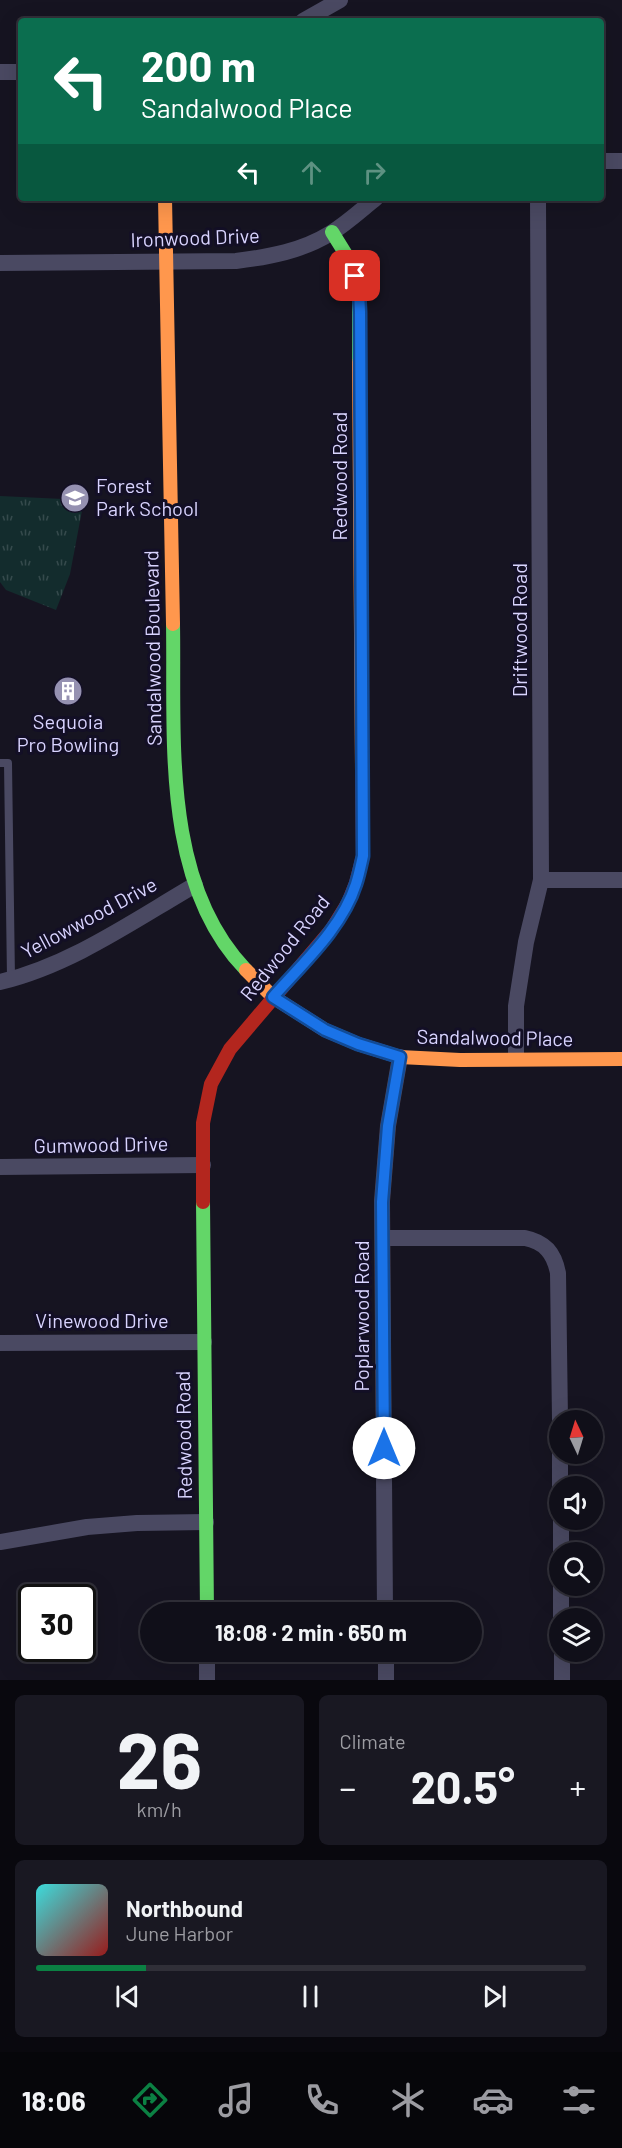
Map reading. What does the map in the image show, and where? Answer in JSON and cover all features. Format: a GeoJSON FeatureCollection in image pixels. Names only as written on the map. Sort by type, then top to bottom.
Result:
{"type":"FeatureCollection","features":[{"type":"Feature","properties":{"kind":"street"},"geometry":{"type":"LineString","coordinates":[[308,18],[340,0]]}},
{"type":"Feature","properties":{"kind":"street"},"geometry":{"type":"LineString","coordinates":[[0,72],[18,72]]}},
{"type":"Feature","properties":{"kind":"street"},"geometry":{"type":"LineString","coordinates":[[604,161],[622,160]]}},
{"type":"Feature","properties":{"kind":"street","name":"Sandalwood Boulevard"},"geometry":{"type":"LineString","coordinates":[[165,201],[176,784],[181,832],[195,885],[213,924],[234,957],[273,997]]}},
{"type":"Feature","properties":{"kind":"street","name":"Ironwood Drive"},"geometry":{"type":"LineString","coordinates":[[0,263],[236,261],[260,258],[309,244],[332,232],[372,201]]}},
{"type":"Feature","properties":{"kind":"street","name":"Driftwood Road"},"geometry":{"type":"LineString","coordinates":[[516,1059],[516,1006],[526,942],[541,879],[538,201]]}},
{"type":"Feature","properties":{"kind":"street","name":"Redwood Road"},"geometry":{"type":"LineString","coordinates":[[207,1602],[202,1165],[203,1123],[211,1084],[231,1049],[332,929],[348,903],[363,856],[359,291],[350,261],[332,232]]}},
{"type":"Feature","properties":{"kind":"street"},"geometry":{"type":"LineString","coordinates":[[541,879],[622,880]]}},
{"type":"Feature","properties":{"kind":"street","name":"Yellowwood Drive"},"geometry":{"type":"LineString","coordinates":[[5,981],[38,972],[78,952],[195,885]]}},
{"type":"Feature","properties":{"kind":"street","name":"Sandalwood Place"},"geometry":{"type":"LineString","coordinates":[[273,997],[325,1030],[358,1044],[400,1057],[622,1059]]}},
{"type":"Feature","properties":{"kind":"street","name":"Poplarwood Road"},"geometry":{"type":"LineString","coordinates":[[385,1602],[382,1202],[387,1137],[400,1057]]}},
{"type":"Feature","properties":{"kind":"street","name":"Gumwood Drive"},"geometry":{"type":"LineString","coordinates":[[0,1167],[202,1165]]}},
{"type":"Feature","properties":{"kind":"street"},"geometry":{"type":"LineString","coordinates":[[383,1238],[525,1238],[537,1240],[547,1248],[555,1259],[558,1274],[560,1410]]}},
{"type":"Feature","properties":{"kind":"street","name":"Vinewood Drive"},"geometry":{"type":"LineString","coordinates":[[0,1343],[204,1342]]}},
{"type":"Feature","properties":{"kind":"street"},"geometry":{"type":"LineString","coordinates":[[0,1542],[87,1527],[137,1523],[206,1522]]}},
{"type":"Feature","properties":{"kind":"street"},"geometry":{"type":"LineString","coordinates":[[207,1662],[207,1680]]}},
{"type":"Feature","properties":{"kind":"street"},"geometry":{"type":"LineString","coordinates":[[386,1662],[386,1680]]}},
{"type":"Feature","properties":{"kind":"street"},"geometry":{"type":"LineString","coordinates":[[562,1662],[562,1680]]}},
{"type":"Feature","properties":{"kind":"lane"},"geometry":{"type":"LineString","coordinates":[[0,763],[8,763],[5,981]]}},
{"type":"Feature","properties":{"kind":"green space"},"geometry":{"type":"Polygon","coordinates":[[[0,496],[84,500],[70,574],[56,610],[6,590],[0,582],[0,496]]]}},
{"type":"Feature","properties":{"kind":"traffic: fast"},"geometry":{"type":"LineString","coordinates":[[332,232],[350,261],[359,292],[359,362]]}},
{"type":"Feature","properties":{"kind":"traffic: fast"},"geometry":{"type":"LineString","coordinates":[[173,624],[175,760],[178,806],[186,852],[199,895],[219,935],[246,970]]}},
{"type":"Feature","properties":{"kind":"traffic: fast"},"geometry":{"type":"LineString","coordinates":[[203,1202],[207,1602]]}},
{"type":"Feature","properties":{"kind":"traffic: slow"},"geometry":{"type":"LineString","coordinates":[[165,201],[173,624]]}},
{"type":"Feature","properties":{"kind":"traffic: slow"},"geometry":{"type":"LineString","coordinates":[[359,362],[362,771]]}},
{"type":"Feature","properties":{"kind":"traffic: slow"},"geometry":{"type":"LineString","coordinates":[[246,970],[273,997],[325,1030],[358,1044],[400,1057],[460,1060],[622,1059]]}},
{"type":"Feature","properties":{"kind":"traffic: jam"},"geometry":{"type":"LineString","coordinates":[[203,1202],[203,1123],[211,1084],[230,1049],[332,929],[348,903],[363,856],[362,771]]}},
{"type":"Feature","properties":{"kind":"place","name":"Forest Park School"},"geometry":{"type":"Point","coordinates":[75,498]}},
{"type":"Feature","properties":{"kind":"place","name":"Sequoia Pro Bowling"},"geometry":{"type":"Point","coordinates":[68,691]}},
{"type":"Feature","properties":{"kind":"route"},"geometry":{"type":"LineString","coordinates":[[355,276],[359,291],[360,312],[363,856],[348,903],[332,929],[273,997],[325,1030],[358,1044],[400,1057],[388,1126],[382,1202],[384,1448]]}}]}
